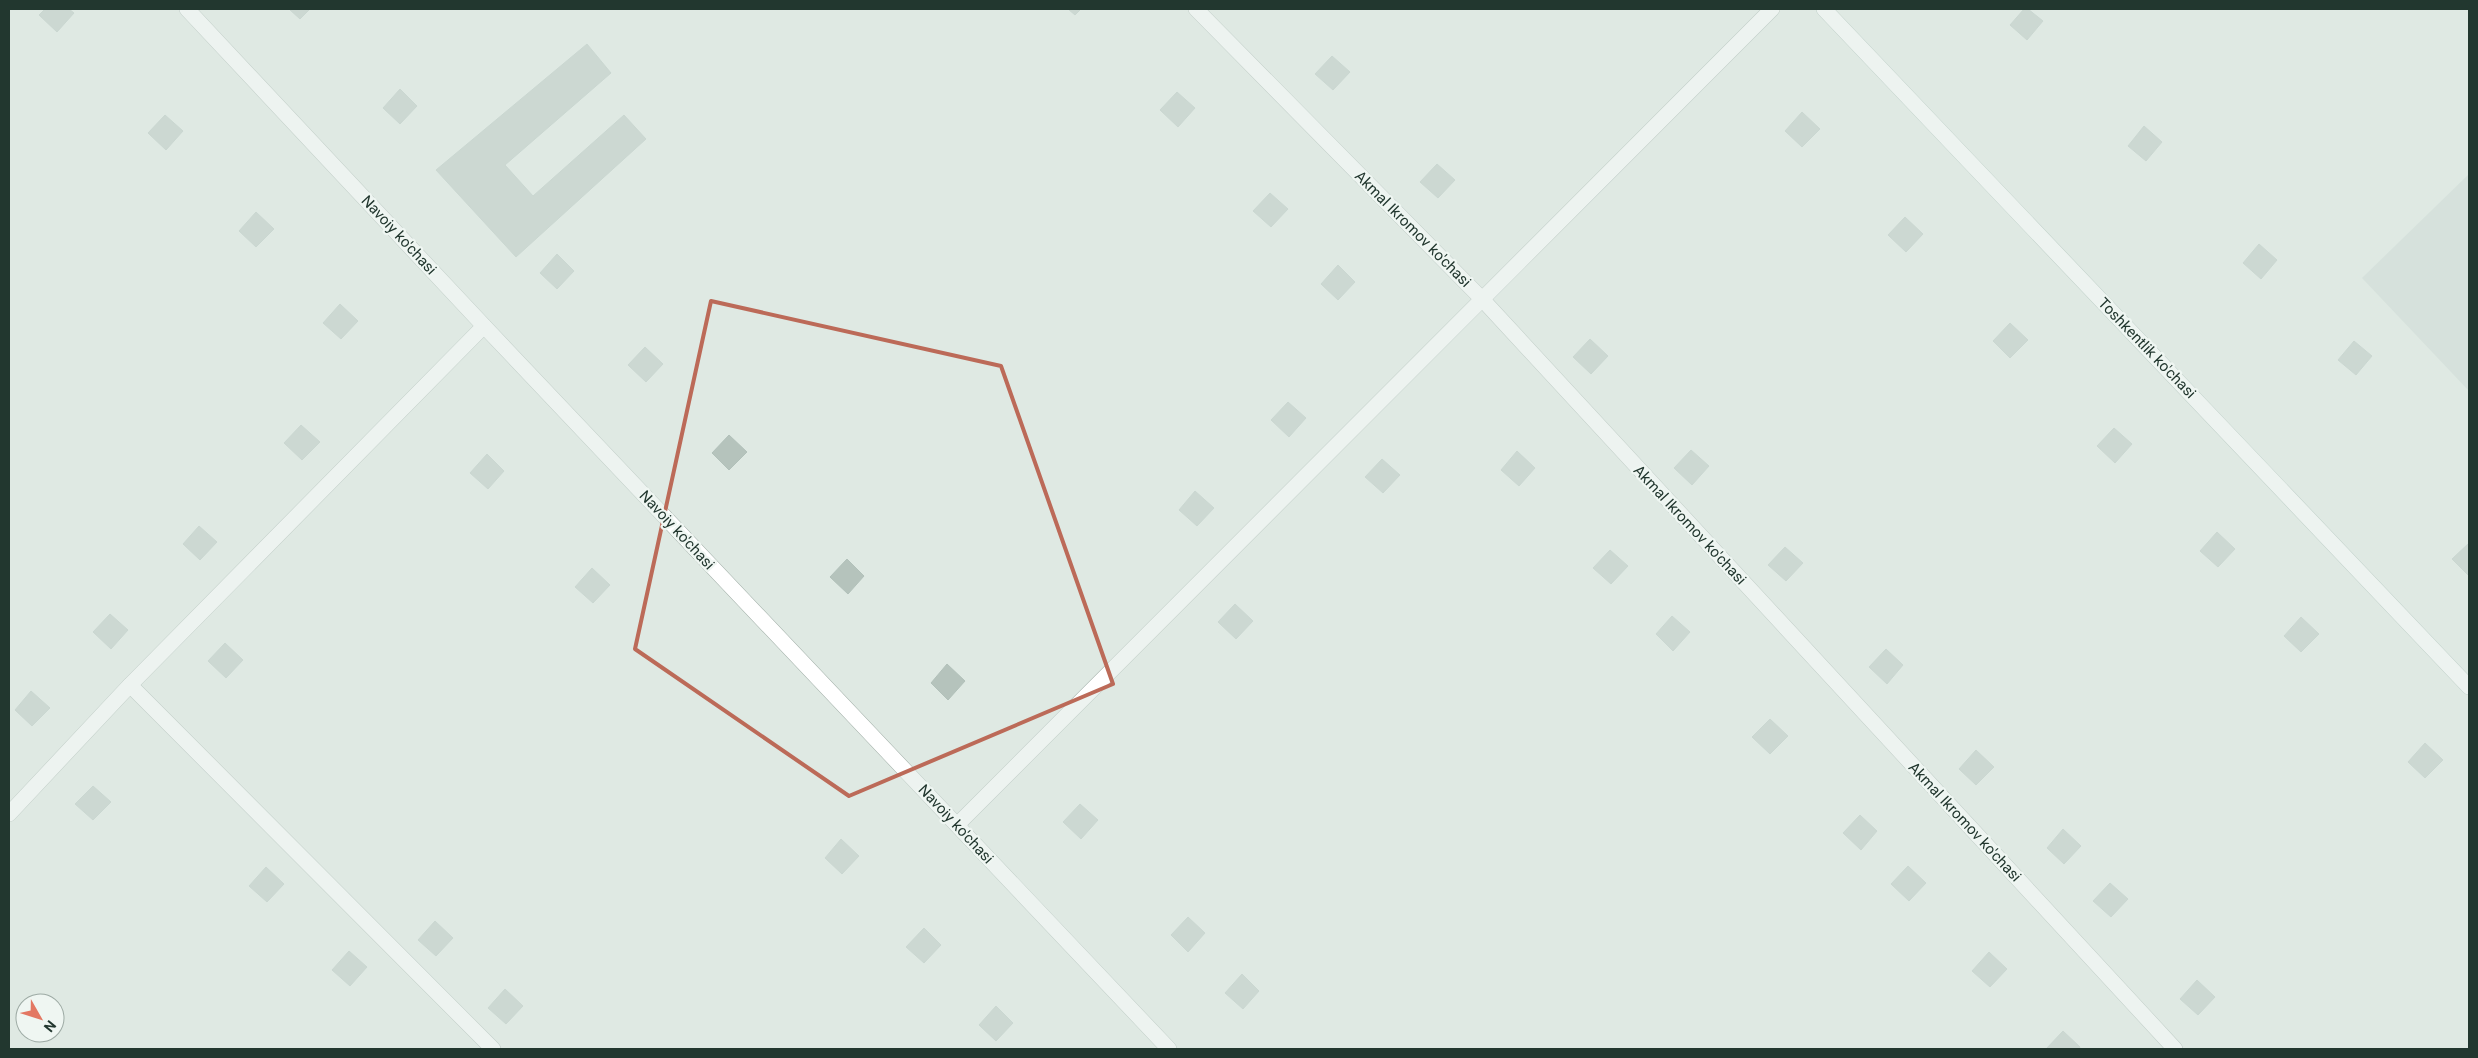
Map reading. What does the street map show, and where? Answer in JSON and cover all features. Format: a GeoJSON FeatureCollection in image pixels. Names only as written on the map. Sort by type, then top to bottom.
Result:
{"type":"FeatureCollection","features":[{"type":"Feature","properties":{"kind":"street","name":"Navoiy ko'chasi"},"geometry":{"type":"LineString","coordinates":[[187,9],[484,326],[1169,1049]]}},
{"type":"Feature","properties":{"kind":"street","name":"Akmal Ikromov ko'chasi"},"geometry":{"type":"LineString","coordinates":[[1196,9],[1482,299],[2175,1049]]}},
{"type":"Feature","properties":{"kind":"street"},"geometry":{"type":"LineString","coordinates":[[957,825],[1772,9]]}},
{"type":"Feature","properties":{"kind":"street","name":"Toshkentlik ko'chasi"},"geometry":{"type":"LineString","coordinates":[[1824,9],[2469,687]]}},
{"type":"Feature","properties":{"kind":"street"},"geometry":{"type":"LineString","coordinates":[[9,814],[130,685],[484,326]]}},
{"type":"Feature","properties":{"kind":"street"},"geometry":{"type":"LineString","coordinates":[[130,685],[494,1049]]}},
{"type":"Feature","properties":{"kind":"highlighted area"},"geometry":{"type":"Polygon","coordinates":[[[711,301],[1001,366],[1113,684],[849,796],[635,649],[711,301]]]}},
{"type":"Feature","properties":{"kind":"shaded area"},"geometry":{"type":"Polygon","coordinates":[[[2469,174],[2469,391],[2362,278],[2469,174]]]}},
{"type":"Feature","properties":{"kind":"building"},"geometry":{"type":"Polygon","coordinates":[[[45,9],[69,9],[74,13],[57,32],[39,15],[45,9]]]}},
{"type":"Feature","properties":{"kind":"building"},"geometry":{"type":"Polygon","coordinates":[[[289,9],[310,9],[300,19],[289,9]]]}},
{"type":"Feature","properties":{"kind":"building"},"geometry":{"type":"Polygon","coordinates":[[[1068,9],[1081,9],[1075,15],[1068,9]]]}},
{"type":"Feature","properties":{"kind":"building"},"geometry":{"type":"Polygon","coordinates":[[[2024,9],[2028,9],[2043,21],[2027,40],[2010,25],[2024,9]]]}},
{"type":"Feature","properties":{"kind":"building"},"geometry":{"type":"Polygon","coordinates":[[[587,44],[611,73],[505,165],[533,196],[624,115],[646,139],[516,257],[436,170],[587,44]]]}},
{"type":"Feature","properties":{"kind":"building"},"geometry":{"type":"Polygon","coordinates":[[[1332,56],[1350,72],[1333,90],[1315,74],[1332,56]]]}},
{"type":"Feature","properties":{"kind":"building"},"geometry":{"type":"Polygon","coordinates":[[[400,89],[417,106],[400,124],[383,108],[400,89]]]}},
{"type":"Feature","properties":{"kind":"building"},"geometry":{"type":"Polygon","coordinates":[[[1177,92],[1195,108],[1178,127],[1160,110],[1177,92]]]}},
{"type":"Feature","properties":{"kind":"building"},"geometry":{"type":"Polygon","coordinates":[[[1802,112],[1820,129],[1802,147],[1785,131],[1802,112]]]}},
{"type":"Feature","properties":{"kind":"building"},"geometry":{"type":"Polygon","coordinates":[[[165,115],[183,131],[166,150],[148,133],[165,115]]]}},
{"type":"Feature","properties":{"kind":"building"},"geometry":{"type":"Polygon","coordinates":[[[2144,126],[2162,142],[2146,161],[2128,146],[2144,126]]]}},
{"type":"Feature","properties":{"kind":"building"},"geometry":{"type":"Polygon","coordinates":[[[1437,164],[1455,180],[1438,198],[1420,182],[1437,164]]]}},
{"type":"Feature","properties":{"kind":"building"},"geometry":{"type":"Polygon","coordinates":[[[1270,193],[1288,209],[1271,227],[1253,211],[1270,193]]]}},
{"type":"Feature","properties":{"kind":"building"},"geometry":{"type":"Polygon","coordinates":[[[256,212],[274,229],[256,247],[239,231],[256,212]]]}},
{"type":"Feature","properties":{"kind":"building"},"geometry":{"type":"Polygon","coordinates":[[[1905,217],[1923,234],[1906,252],[1888,235],[1905,217]]]}},
{"type":"Feature","properties":{"kind":"building"},"geometry":{"type":"Polygon","coordinates":[[[2259,244],[2277,260],[2261,279],[2243,263],[2259,244]]]}},
{"type":"Feature","properties":{"kind":"building"},"geometry":{"type":"Polygon","coordinates":[[[557,254],[574,271],[557,289],[540,273],[557,254]]]}},
{"type":"Feature","properties":{"kind":"building"},"geometry":{"type":"Polygon","coordinates":[[[1338,265],[1355,282],[1338,300],[1321,284],[1338,265]]]}},
{"type":"Feature","properties":{"kind":"building"},"geometry":{"type":"Polygon","coordinates":[[[340,304],[358,321],[341,339],[323,323],[340,304]]]}},
{"type":"Feature","properties":{"kind":"building"},"geometry":{"type":"Polygon","coordinates":[[[2010,323],[2028,340],[2010,358],[1993,341],[2010,323]]]}},
{"type":"Feature","properties":{"kind":"building"},"geometry":{"type":"Polygon","coordinates":[[[1590,339],[1608,356],[1591,374],[1573,357],[1590,339]]]}},
{"type":"Feature","properties":{"kind":"building"},"geometry":{"type":"Polygon","coordinates":[[[2354,341],[2372,356],[2356,375],[2338,360],[2354,341]]]}},
{"type":"Feature","properties":{"kind":"building"},"geometry":{"type":"Polygon","coordinates":[[[645,347],[663,364],[646,382],[628,365],[645,347]]]}},
{"type":"Feature","properties":{"kind":"building"},"geometry":{"type":"Polygon","coordinates":[[[1288,402],[1306,418],[1289,437],[1271,420],[1288,402]]]}},
{"type":"Feature","properties":{"kind":"building"},"geometry":{"type":"Polygon","coordinates":[[[301,425],[320,442],[302,460],[284,443],[301,425]]]}},
{"type":"Feature","properties":{"kind":"building"},"geometry":{"type":"Polygon","coordinates":[[[2114,428],[2132,444],[2115,463],[2097,446],[2114,428]]]}},
{"type":"Feature","properties":{"kind":"building"},"geometry":{"type":"Polygon","coordinates":[[[729,435],[747,452],[729,470],[712,453],[729,435]]]}},
{"type":"Feature","properties":{"kind":"building"},"geometry":{"type":"Polygon","coordinates":[[[1691,450],[1709,466],[1692,485],[1674,468],[1691,450]]]}},
{"type":"Feature","properties":{"kind":"building"},"geometry":{"type":"Polygon","coordinates":[[[1517,451],[1535,468],[1519,486],[1501,470],[1517,451]]]}},
{"type":"Feature","properties":{"kind":"building"},"geometry":{"type":"Polygon","coordinates":[[[487,454],[504,471],[488,489],[470,473],[487,454]]]}},
{"type":"Feature","properties":{"kind":"building"},"geometry":{"type":"Polygon","coordinates":[[[1382,459],[1400,475],[1383,493],[1365,477],[1382,459]]]}},
{"type":"Feature","properties":{"kind":"building"},"geometry":{"type":"Polygon","coordinates":[[[1195,491],[1214,508],[1197,526],[1179,510],[1195,491]]]}},
{"type":"Feature","properties":{"kind":"building"},"geometry":{"type":"Polygon","coordinates":[[[199,526],[217,542],[200,560],[183,544],[199,526]]]}},
{"type":"Feature","properties":{"kind":"building"},"geometry":{"type":"Polygon","coordinates":[[[2217,532],[2235,549],[2218,567],[2200,551],[2217,532]]]}},
{"type":"Feature","properties":{"kind":"building"},"geometry":{"type":"Polygon","coordinates":[[[2469,543],[2469,576],[2452,559],[2469,543]]]}},
{"type":"Feature","properties":{"kind":"building"},"geometry":{"type":"Polygon","coordinates":[[[1785,547],[1803,563],[1786,581],[1768,565],[1785,547]]]}},
{"type":"Feature","properties":{"kind":"building"},"geometry":{"type":"Polygon","coordinates":[[[1610,550],[1628,566],[1611,584],[1593,568],[1610,550]]]}},
{"type":"Feature","properties":{"kind":"building"},"geometry":{"type":"Polygon","coordinates":[[[847,559],[864,576],[848,594],[830,577],[847,559]]]}},
{"type":"Feature","properties":{"kind":"building"},"geometry":{"type":"Polygon","coordinates":[[[592,568],[610,585],[593,603],[575,587],[592,568]]]}},
{"type":"Feature","properties":{"kind":"building"},"geometry":{"type":"Polygon","coordinates":[[[1235,604],[1253,621],[1236,639],[1218,622],[1235,604]]]}},
{"type":"Feature","properties":{"kind":"building"},"geometry":{"type":"Polygon","coordinates":[[[110,614],[128,630],[111,649],[93,632],[110,614]]]}},
{"type":"Feature","properties":{"kind":"building"},"geometry":{"type":"Polygon","coordinates":[[[1672,616],[1690,632],[1673,651],[1656,634],[1672,616]]]}},
{"type":"Feature","properties":{"kind":"building"},"geometry":{"type":"Polygon","coordinates":[[[2301,617],[2319,634],[2301,652],[2284,636],[2301,617]]]}},
{"type":"Feature","properties":{"kind":"building"},"geometry":{"type":"Polygon","coordinates":[[[225,643],[243,660],[226,678],[208,661],[225,643]]]}},
{"type":"Feature","properties":{"kind":"building"},"geometry":{"type":"Polygon","coordinates":[[[1886,649],[1903,665],[1887,684],[1869,667],[1886,649]]]}},
{"type":"Feature","properties":{"kind":"building"},"geometry":{"type":"Polygon","coordinates":[[[947,664],[965,681],[948,700],[931,683],[947,664]]]}},
{"type":"Feature","properties":{"kind":"building"},"geometry":{"type":"Polygon","coordinates":[[[31,691],[50,708],[32,726],[15,710],[31,691]]]}},
{"type":"Feature","properties":{"kind":"building"},"geometry":{"type":"Polygon","coordinates":[[[1770,719],[1788,736],[1770,754],[1752,737],[1770,719]]]}},
{"type":"Feature","properties":{"kind":"building"},"geometry":{"type":"Polygon","coordinates":[[[2425,743],[2443,760],[2425,778],[2408,762],[2425,743]]]}},
{"type":"Feature","properties":{"kind":"building"},"geometry":{"type":"Polygon","coordinates":[[[1976,750],[1994,767],[1976,785],[1959,769],[1976,750]]]}},
{"type":"Feature","properties":{"kind":"building"},"geometry":{"type":"Polygon","coordinates":[[[93,786],[111,802],[93,820],[75,804],[93,786]]]}},
{"type":"Feature","properties":{"kind":"building"},"geometry":{"type":"Polygon","coordinates":[[[1080,804],[1098,820],[1081,839],[1063,822],[1080,804]]]}},
{"type":"Feature","properties":{"kind":"building"},"geometry":{"type":"Polygon","coordinates":[[[1860,815],[1877,831],[1861,850],[1843,833],[1860,815]]]}},
{"type":"Feature","properties":{"kind":"building"},"geometry":{"type":"Polygon","coordinates":[[[2063,829],[2081,846],[2064,864],[2047,848],[2063,829]]]}},
{"type":"Feature","properties":{"kind":"building"},"geometry":{"type":"Polygon","coordinates":[[[841,839],[859,856],[842,874],[825,858],[841,839]]]}},
{"type":"Feature","properties":{"kind":"building"},"geometry":{"type":"Polygon","coordinates":[[[1908,866],[1926,883],[1909,901],[1891,884],[1908,866]]]}},
{"type":"Feature","properties":{"kind":"building"},"geometry":{"type":"Polygon","coordinates":[[[266,867],[284,884],[267,902],[249,886],[266,867]]]}},
{"type":"Feature","properties":{"kind":"building"},"geometry":{"type":"Polygon","coordinates":[[[2110,883],[2128,899],[2111,917],[2093,901],[2110,883]]]}},
{"type":"Feature","properties":{"kind":"building"},"geometry":{"type":"Polygon","coordinates":[[[1188,917],[1205,933],[1188,952],[1171,935],[1188,917]]]}},
{"type":"Feature","properties":{"kind":"building"},"geometry":{"type":"Polygon","coordinates":[[[435,921],[453,938],[436,956],[418,940],[435,921]]]}},
{"type":"Feature","properties":{"kind":"building"},"geometry":{"type":"Polygon","coordinates":[[[924,928],[941,945],[924,963],[906,947],[924,928]]]}},
{"type":"Feature","properties":{"kind":"building"},"geometry":{"type":"Polygon","coordinates":[[[349,951],[367,967],[350,986],[332,970],[349,951]]]}},
{"type":"Feature","properties":{"kind":"building"},"geometry":{"type":"Polygon","coordinates":[[[1989,952],[2007,969],[1990,987],[1972,971],[1989,952]]]}},
{"type":"Feature","properties":{"kind":"building"},"geometry":{"type":"Polygon","coordinates":[[[1242,974],[1259,991],[1243,1009],[1225,993],[1242,974]]]}},
{"type":"Feature","properties":{"kind":"building"},"geometry":{"type":"Polygon","coordinates":[[[2197,980],[2215,997],[2198,1015],[2180,999],[2197,980]]]}},
{"type":"Feature","properties":{"kind":"building"},"geometry":{"type":"Polygon","coordinates":[[[505,989],[523,1006],[506,1024],[488,1008],[505,989]]]}},
{"type":"Feature","properties":{"kind":"building"},"geometry":{"type":"Polygon","coordinates":[[[996,1006],[1013,1023],[996,1041],[979,1025],[996,1006]]]}},
{"type":"Feature","properties":{"kind":"building"},"geometry":{"type":"Polygon","coordinates":[[[2063,1031],[2080,1047],[2079,1049],[2046,1049],[2063,1031]]]}}]}
